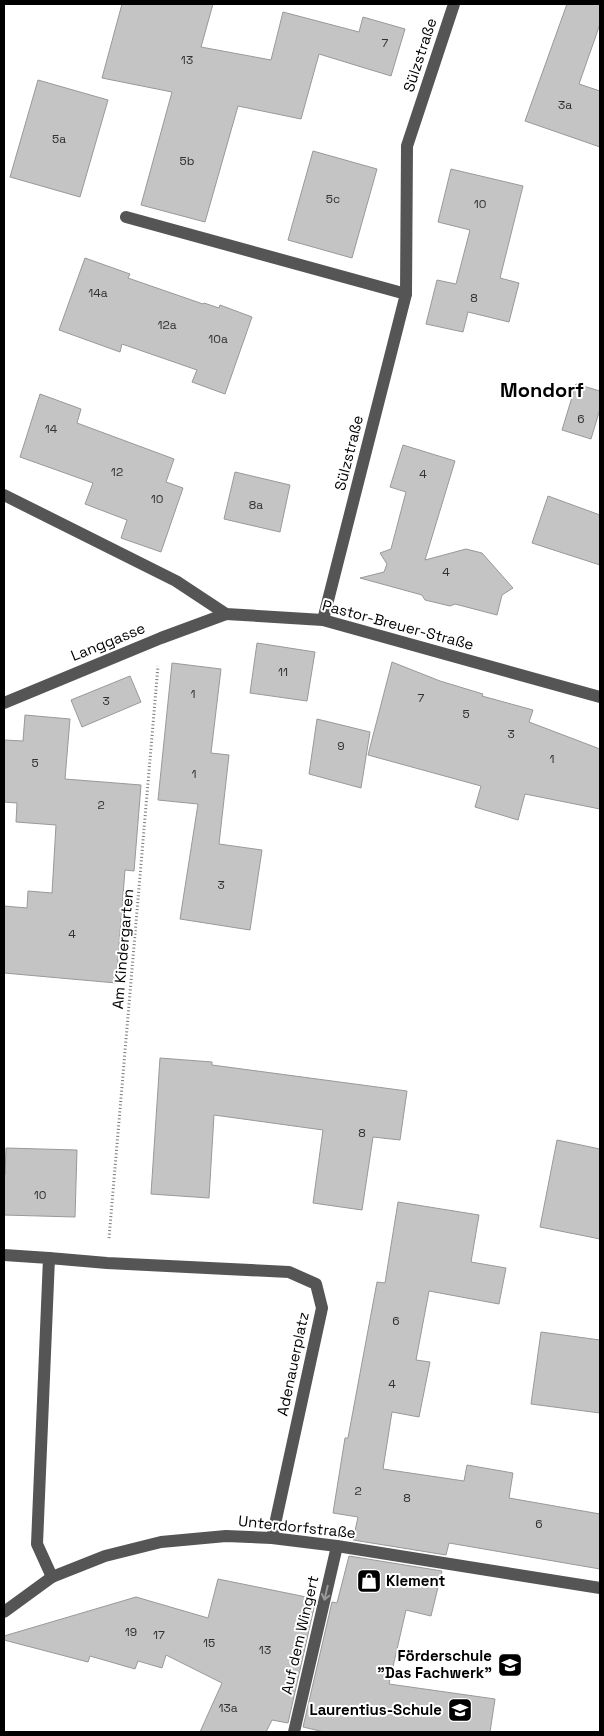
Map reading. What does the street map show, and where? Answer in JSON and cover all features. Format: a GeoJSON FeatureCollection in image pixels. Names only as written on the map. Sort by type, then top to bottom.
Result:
{"type":"FeatureCollection","features":[{"type":"Feature","properties":{"kind":"street","name":"Sülzstraße"},"geometry":{"type":"LineString","coordinates":[[323,620],[406,294],[407,146],[454,4]]}},
{"type":"Feature","properties":{"kind":"street"},"geometry":{"type":"LineString","coordinates":[[126,217],[406,294]]}},
{"type":"Feature","properties":{"kind":"street","name":"Pastor-Breuer-Straße"},"geometry":{"type":"LineString","coordinates":[[4,495],[176,581],[226,614],[323,620],[600,697]]}},
{"type":"Feature","properties":{"kind":"street","name":"Langgasse"},"geometry":{"type":"LineString","coordinates":[[4,703],[161,638],[226,614]]}},
{"type":"Feature","properties":{"kind":"street","name":"Adenauerplatz"},"geometry":{"type":"LineString","coordinates":[[4,1255],[107,1263],[289,1272],[316,1284],[322,1308],[272,1538]]}},
{"type":"Feature","properties":{"kind":"street"},"geometry":{"type":"LineString","coordinates":[[50,1258],[37,1544],[52,1577]]}},
{"type":"Feature","properties":{"kind":"street","name":"Unterdorfstraße"},"geometry":{"type":"LineString","coordinates":[[4,1612],[52,1577],[105,1556],[162,1542],[226,1536],[272,1538],[337,1546],[600,1588]]}},
{"type":"Feature","properties":{"kind":"street","name":"Auf dem Wingert"},"geometry":{"type":"LineString","coordinates":[[294,1732],[337,1546]]}},
{"type":"Feature","properties":{"kind":"path","name":"Am Kindergarten"},"geometry":{"type":"LineString","coordinates":[[107,1263],[161,638]]}},
{"type":"Feature","properties":{"kind":"building"},"geometry":{"type":"Polygon","coordinates":[[[122,4],[213,4],[201,47],[271,60],[283,12],[359,32],[363,17],[405,29],[391,76],[319,54],[301,119],[238,106],[205,222],[141,205],[172,92],[102,78],[122,4]]]}},
{"type":"Feature","properties":{"kind":"building"},"geometry":{"type":"Polygon","coordinates":[[[567,4],[600,4],[600,24],[579,84],[600,91],[600,147],[525,121],[567,4]]]}},
{"type":"Feature","properties":{"kind":"building"},"geometry":{"type":"Polygon","coordinates":[[[38,80],[108,100],[80,197],[10,177],[38,80]]]}},
{"type":"Feature","properties":{"kind":"building"},"geometry":{"type":"Polygon","coordinates":[[[313,151],[377,169],[352,258],[288,240],[313,151]]]}},
{"type":"Feature","properties":{"kind":"building"},"geometry":{"type":"Polygon","coordinates":[[[451,169],[523,186],[500,278],[519,283],[509,322],[468,312],[463,332],[426,324],[437,280],[456,284],[470,230],[438,222],[451,169]]]}},
{"type":"Feature","properties":{"kind":"building"},"geometry":{"type":"Polygon","coordinates":[[[85,258],[130,274],[128,278],[203,304],[219,308],[220,305],[252,317],[225,394],[192,382],[197,370],[122,344],[120,352],[59,330],[85,258]]]}},
{"type":"Feature","properties":{"kind":"building"},"geometry":{"type":"Polygon","coordinates":[[[576,384],[600,391],[600,409],[591,439],[562,430],[576,384]]]}},
{"type":"Feature","properties":{"kind":"building"},"geometry":{"type":"Polygon","coordinates":[[[40,394],[81,409],[77,423],[174,459],[166,482],[183,488],[161,552],[121,538],[127,520],[85,504],[93,483],[20,457],[40,394]]]}},
{"type":"Feature","properties":{"kind":"building"},"geometry":{"type":"Polygon","coordinates":[[[403,445],[455,461],[425,560],[466,549],[482,553],[513,588],[502,595],[497,615],[455,604],[450,606],[425,600],[422,595],[360,578],[384,572],[387,564],[380,553],[391,549],[406,492],[390,487],[403,445]]]}},
{"type":"Feature","properties":{"kind":"building"},"geometry":{"type":"Polygon","coordinates":[[[235,472],[290,485],[280,532],[224,519],[235,472]]]}},
{"type":"Feature","properties":{"kind":"building"},"geometry":{"type":"Polygon","coordinates":[[[548,496],[600,515],[600,565],[532,543],[548,496]]]}},
{"type":"Feature","properties":{"kind":"building"},"geometry":{"type":"Polygon","coordinates":[[[257,643],[315,652],[307,701],[250,693],[257,643]]]}},
{"type":"Feature","properties":{"kind":"building"},"geometry":{"type":"Polygon","coordinates":[[[392,662],[440,681],[483,694],[482,696],[533,710],[529,722],[600,749],[600,809],[525,794],[518,820],[475,807],[481,786],[368,755],[392,662]]]}},
{"type":"Feature","properties":{"kind":"building"},"geometry":{"type":"Polygon","coordinates":[[[172,663],[221,669],[211,753],[229,755],[219,844],[262,850],[250,930],[180,919],[198,804],[158,800],[172,663]]]}},
{"type":"Feature","properties":{"kind":"building"},"geometry":{"type":"Polygon","coordinates":[[[130,676],[141,702],[82,727],[71,700],[130,676]]]}},
{"type":"Feature","properties":{"kind":"building"},"geometry":{"type":"Polygon","coordinates":[[[25,715],[70,719],[65,779],[141,785],[134,871],[125,870],[116,983],[4,973],[4,906],[27,908],[28,891],[52,893],[56,825],[16,822],[17,803],[4,802],[4,740],[23,741],[25,715]]]}},
{"type":"Feature","properties":{"kind":"building"},"geometry":{"type":"Polygon","coordinates":[[[317,719],[370,732],[361,788],[309,774],[317,719]]]}},
{"type":"Feature","properties":{"kind":"building"},"geometry":{"type":"Polygon","coordinates":[[[160,1058],[212,1062],[212,1065],[407,1091],[400,1140],[373,1137],[362,1210],[313,1203],[323,1130],[214,1115],[209,1198],[151,1194],[160,1058]]]}},
{"type":"Feature","properties":{"kind":"building"},"geometry":{"type":"Polygon","coordinates":[[[557,1140],[600,1149],[600,1239],[540,1227],[557,1140]]]}},
{"type":"Feature","properties":{"kind":"building"},"geometry":{"type":"Polygon","coordinates":[[[6,1148],[77,1150],[75,1217],[4,1215],[6,1148]]]}},
{"type":"Feature","properties":{"kind":"building"},"geometry":{"type":"Polygon","coordinates":[[[398,1202],[479,1215],[471,1262],[506,1268],[499,1304],[429,1291],[416,1360],[430,1362],[419,1417],[392,1412],[383,1469],[464,1481],[467,1465],[513,1473],[509,1498],[600,1514],[600,1569],[449,1543],[446,1555],[353,1540],[358,1517],[333,1513],[345,1438],[348,1438],[377,1282],[385,1283],[398,1202]]]}},
{"type":"Feature","properties":{"kind":"building"},"geometry":{"type":"Polygon","coordinates":[[[541,1332],[600,1340],[600,1413],[531,1404],[541,1332]]]}},
{"type":"Feature","properties":{"kind":"building"},"geometry":{"type":"Polygon","coordinates":[[[349,1556],[442,1571],[431,1616],[406,1610],[389,1684],[495,1699],[490,1732],[324,1732],[303,1727],[332,1602],[337,1603],[349,1556]]]}},
{"type":"Feature","properties":{"kind":"building"},"geometry":{"type":"Polygon","coordinates":[[[218,1579],[316,1599],[288,1723],[272,1720],[266,1732],[200,1732],[222,1683],[166,1655],[162,1668],[138,1661],[135,1669],[90,1656],[88,1662],[4,1640],[4,1636],[136,1597],[208,1618],[218,1579]]]}},
{"type":"Feature","properties":{"kind":"place","name":"Klement"},"geometry":{"type":"Point","coordinates":[369,1581]}},
{"type":"Feature","properties":{"kind":"place","name":"Förderschule \"Das Fachwerk\""},"geometry":{"type":"Point","coordinates":[510,1665]}},
{"type":"Feature","properties":{"kind":"place","name":"Laurentius-Schule"},"geometry":{"type":"Point","coordinates":[460,1710]}},
{"type":"Feature","properties":{"kind":"district","name":"Mondorf"},"geometry":{"type":"Point","coordinates":[542,390]}}]}
